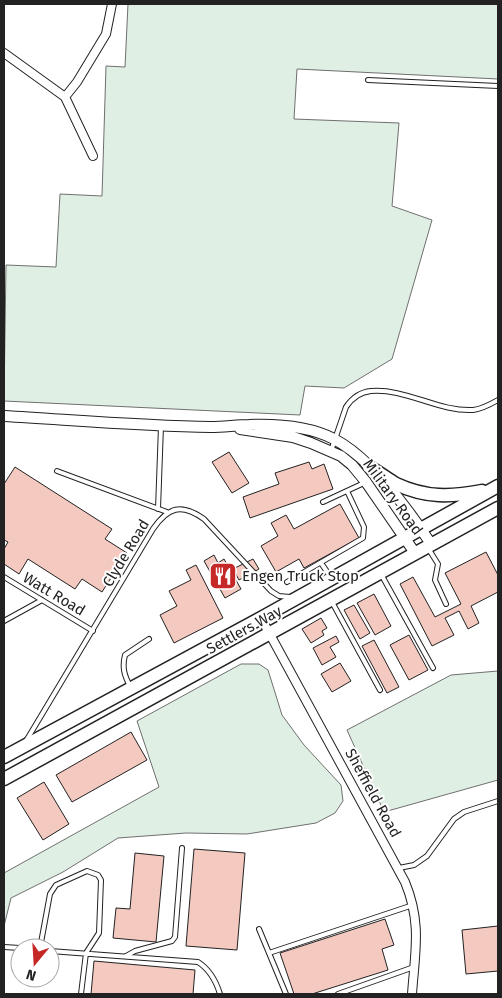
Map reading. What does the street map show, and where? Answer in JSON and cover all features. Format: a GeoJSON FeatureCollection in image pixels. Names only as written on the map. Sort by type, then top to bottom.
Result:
{"type":"FeatureCollection","features":[{"type":"Feature","properties":{"kind":"main road"},"geometry":{"type":"LineString","coordinates":[[369,467],[395,483],[432,495],[451,496],[495,488]]}},
{"type":"Feature","properties":{"kind":"main road","name":"Settlers Way"},"geometry":{"type":"LineString","coordinates":[[4,757],[261,618],[495,488]]}},
{"type":"Feature","properties":{"kind":"main road","name":"Settlers Way"},"geometry":{"type":"LineString","coordinates":[[4,779],[498,508]]}},
{"type":"Feature","properties":{"kind":"street"},"geometry":{"type":"LineString","coordinates":[[66,97],[103,41],[109,23],[112,4]]}},
{"type":"Feature","properties":{"kind":"street"},"geometry":{"type":"LineString","coordinates":[[4,53],[66,97],[92,156]]}},
{"type":"Feature","properties":{"kind":"street","name":"Military Road"},"geometry":{"type":"LineString","coordinates":[[4,416],[212,427],[249,425],[287,426],[306,430],[334,439],[353,452],[390,488],[421,529],[429,545]]}},
{"type":"Feature","properties":{"kind":"street","name":"Military Road"},"geometry":{"type":"LineString","coordinates":[[232,426],[250,432],[292,437],[331,451],[352,465],[415,553]]}},
{"type":"Feature","properties":{"kind":"street","name":"Sheffield Road"},"geometry":{"type":"LineString","coordinates":[[261,618],[399,868],[413,905],[417,928],[412,994]]}},
{"type":"Feature","properties":{"kind":"lane"},"geometry":{"type":"LineString","coordinates":[[368,80],[498,86]]}},
{"type":"Feature","properties":{"kind":"lane"},"geometry":{"type":"LineString","coordinates":[[331,451],[346,407],[350,400],[362,393],[372,391],[392,393],[469,410],[475,410],[498,400]]}},
{"type":"Feature","properties":{"kind":"lane"},"geometry":{"type":"LineString","coordinates":[[158,509],[161,424]]}},
{"type":"Feature","properties":{"kind":"lane"},"geometry":{"type":"LineString","coordinates":[[57,471],[167,512]]}},
{"type":"Feature","properties":{"kind":"lane"},"geometry":{"type":"LineString","coordinates":[[323,502],[366,482]]}},
{"type":"Feature","properties":{"kind":"lane"},"geometry":{"type":"LineString","coordinates":[[287,582],[364,538],[364,527],[347,491]]}},
{"type":"Feature","properties":{"kind":"lane","name":"Clyde Road"},"geometry":{"type":"LineString","coordinates":[[22,747],[153,529],[160,518],[167,512],[176,509],[190,510],[204,519],[271,591],[280,596],[295,598]]}},
{"type":"Feature","properties":{"kind":"lane"},"geometry":{"type":"LineString","coordinates":[[429,545],[438,564],[435,580],[446,604]]}},
{"type":"Feature","properties":{"kind":"lane"},"geometry":{"type":"LineString","coordinates":[[321,563],[332,578]]}},
{"type":"Feature","properties":{"kind":"lane"},"geometry":{"type":"LineString","coordinates":[[380,572],[434,668]]}},
{"type":"Feature","properties":{"kind":"lane","name":"Watt Road"},"geometry":{"type":"LineString","coordinates":[[4,577],[93,631]]}},
{"type":"Feature","properties":{"kind":"lane"},"geometry":{"type":"LineString","coordinates":[[4,621],[42,600]]}},
{"type":"Feature","properties":{"kind":"lane"},"geometry":{"type":"LineString","coordinates":[[331,600],[380,690]]}},
{"type":"Feature","properties":{"kind":"lane"},"geometry":{"type":"LineString","coordinates":[[131,688],[124,676],[123,664],[125,655],[149,639]]}},
{"type":"Feature","properties":{"kind":"lane"},"geometry":{"type":"LineString","coordinates":[[399,868],[414,865],[428,856],[454,819],[464,812],[498,801]]}},
{"type":"Feature","properties":{"kind":"lane"},"geometry":{"type":"LineString","coordinates":[[126,956],[135,951],[172,941],[175,937],[182,848]]}},
{"type":"Feature","properties":{"kind":"lane"},"geometry":{"type":"LineString","coordinates":[[42,938],[52,889],[56,885],[87,871],[98,875],[101,880],[99,933],[86,954],[81,994]]}},
{"type":"Feature","properties":{"kind":"lane"},"geometry":{"type":"LineString","coordinates":[[269,953],[413,905]]}},
{"type":"Feature","properties":{"kind":"lane"},"geometry":{"type":"LineString","coordinates":[[259,929],[286,994]]}},
{"type":"Feature","properties":{"kind":"lane"},"geometry":{"type":"LineString","coordinates":[[60,952],[198,962],[206,967],[221,994]]}},
{"type":"Feature","properties":{"kind":"lane"},"geometry":{"type":"LineString","coordinates":[[338,994],[414,967]]}},
{"type":"Feature","properties":{"kind":"green space"},"geometry":{"type":"Polygon","coordinates":[[[128,4],[498,4],[498,79],[297,69],[294,119],[399,123],[392,206],[432,220],[392,359],[344,388],[305,386],[300,415],[4,401],[6,265],[56,267],[60,194],[102,196],[106,66],[125,67],[128,4]]]}},
{"type":"Feature","properties":{"kind":"green space"},"geometry":{"type":"Polygon","coordinates":[[[241,664],[259,664],[268,670],[282,715],[304,745],[341,785],[343,801],[335,813],[316,823],[247,834],[186,833],[118,838],[63,872],[11,898],[4,926],[4,873],[159,787],[137,721],[241,664]]]}},
{"type":"Feature","properties":{"kind":"green space"},"geometry":{"type":"Polygon","coordinates":[[[498,671],[498,780],[384,812],[347,730],[451,675],[498,671]]]}},
{"type":"Feature","properties":{"kind":"building"},"geometry":{"type":"Polygon","coordinates":[[[229,452],[249,483],[232,493],[212,462],[229,452]]]}},
{"type":"Feature","properties":{"kind":"building"},"geometry":{"type":"Polygon","coordinates":[[[309,462],[312,469],[324,464],[333,489],[250,518],[243,497],[279,484],[275,473],[309,462]]]}},
{"type":"Feature","properties":{"kind":"building"},"geometry":{"type":"Polygon","coordinates":[[[15,467],[112,529],[105,539],[127,553],[102,592],[82,579],[75,589],[28,559],[19,574],[4,564],[4,549],[8,542],[4,540],[4,484],[15,467]]]}},
{"type":"Feature","properties":{"kind":"building"},"geometry":{"type":"Polygon","coordinates":[[[340,504],[359,538],[304,568],[299,559],[276,572],[261,546],[278,536],[271,523],[286,515],[294,529],[340,504]]]}},
{"type":"Feature","properties":{"kind":"building"},"geometry":{"type":"Polygon","coordinates":[[[486,552],[498,575],[498,592],[471,606],[479,623],[468,629],[459,611],[445,618],[454,635],[432,646],[400,584],[413,577],[435,617],[461,604],[445,573],[486,552]]]}},
{"type":"Feature","properties":{"kind":"building","name":"Engen Truck Stop"},"geometry":{"type":"Polygon","coordinates":[[[214,555],[218,563],[224,559],[241,589],[225,598],[204,561],[214,555]]]}},
{"type":"Feature","properties":{"kind":"building"},"geometry":{"type":"Polygon","coordinates":[[[253,559],[259,569],[239,580],[233,569],[253,559]]]}},
{"type":"Feature","properties":{"kind":"building"},"geometry":{"type":"Polygon","coordinates":[[[196,565],[223,618],[174,643],[160,615],[177,606],[169,591],[191,580],[186,570],[196,565]]]}},
{"type":"Feature","properties":{"kind":"building"},"geometry":{"type":"Polygon","coordinates":[[[374,594],[391,626],[375,635],[357,603],[374,594]]]}},
{"type":"Feature","properties":{"kind":"building"},"geometry":{"type":"Polygon","coordinates":[[[354,605],[370,633],[360,639],[344,610],[354,605]]]}},
{"type":"Feature","properties":{"kind":"building"},"geometry":{"type":"Polygon","coordinates":[[[321,618],[327,628],[322,631],[324,635],[311,643],[302,629],[321,618]]]}},
{"type":"Feature","properties":{"kind":"building"},"geometry":{"type":"Polygon","coordinates":[[[409,635],[428,670],[409,680],[390,645],[409,635]]]}},
{"type":"Feature","properties":{"kind":"building"},"geometry":{"type":"Polygon","coordinates":[[[336,636],[339,642],[330,647],[336,657],[322,665],[313,648],[336,636]]]}},
{"type":"Feature","properties":{"kind":"building"},"geometry":{"type":"Polygon","coordinates":[[[374,640],[399,687],[387,693],[362,646],[374,640]]]}},
{"type":"Feature","properties":{"kind":"building"},"geometry":{"type":"Polygon","coordinates":[[[340,663],[351,681],[332,692],[321,674],[340,663]]]}},
{"type":"Feature","properties":{"kind":"building"},"geometry":{"type":"Polygon","coordinates":[[[131,732],[147,760],[72,802],[56,775],[131,732]]]}},
{"type":"Feature","properties":{"kind":"building"},"geometry":{"type":"Polygon","coordinates":[[[44,782],[69,824],[43,840],[17,798],[44,782]]]}},
{"type":"Feature","properties":{"kind":"building"},"geometry":{"type":"Polygon","coordinates":[[[194,849],[245,853],[237,950],[186,946],[194,849]]]}},
{"type":"Feature","properties":{"kind":"building"},"geometry":{"type":"Polygon","coordinates":[[[135,853],[164,856],[156,942],[113,938],[116,908],[130,909],[135,853]]]}},
{"type":"Feature","properties":{"kind":"building"},"geometry":{"type":"Polygon","coordinates":[[[385,919],[394,945],[382,949],[388,970],[312,994],[294,994],[280,953],[385,919]]]}},
{"type":"Feature","properties":{"kind":"building"},"geometry":{"type":"Polygon","coordinates":[[[498,926],[498,971],[466,974],[462,930],[498,926]]]}},
{"type":"Feature","properties":{"kind":"building"},"geometry":{"type":"Polygon","coordinates":[[[94,961],[195,970],[193,994],[91,994],[94,961]]]}},
{"type":"Feature","properties":{"kind":"place","name":"Engen Truck Stop"},"geometry":{"type":"Point","coordinates":[223,576]}}]}
